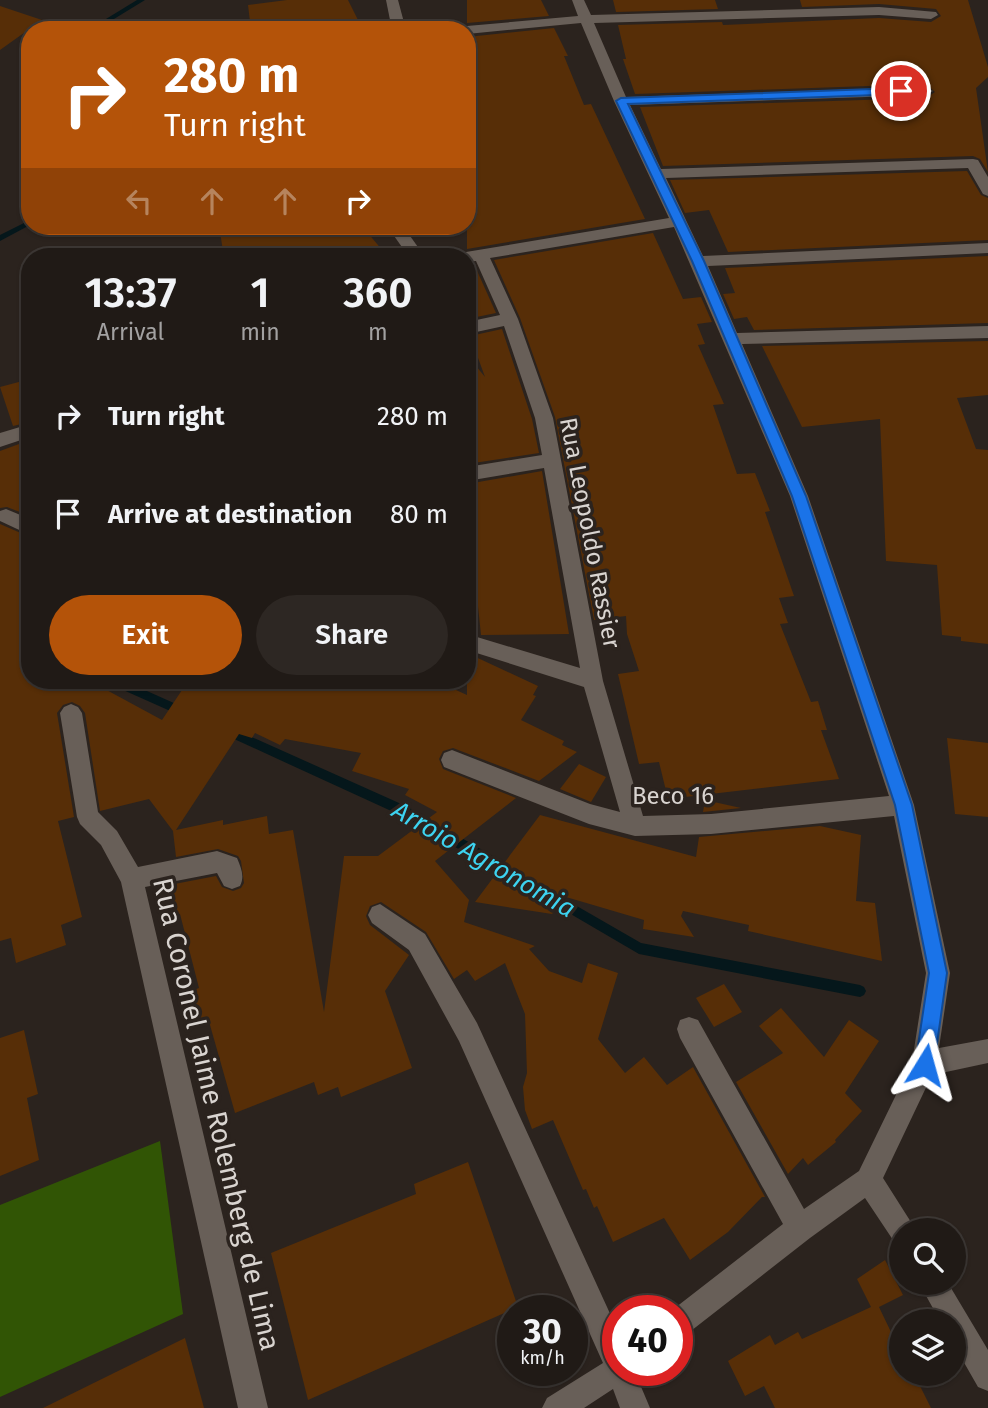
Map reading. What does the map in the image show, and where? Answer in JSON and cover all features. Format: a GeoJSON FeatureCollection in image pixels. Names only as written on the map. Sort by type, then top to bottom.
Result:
{"type":"FeatureCollection","features":[{"type":"Feature","properties":{"kind":"street"},"geometry":{"type":"LineString","coordinates":[[392,0],[397,21]]}},
{"type":"Feature","properties":{"kind":"street"},"geometry":{"type":"LineString","coordinates":[[578,0],[621,101],[698,261],[799,496],[903,805],[938,973],[925,1065],[868,1180],[800,1228],[693,1312]]}},
{"type":"Feature","properties":{"kind":"street"},"geometry":{"type":"LineString","coordinates":[[476,29],[585,19],[880,6],[931,15]]}},
{"type":"Feature","properties":{"kind":"street"},"geometry":{"type":"LineString","coordinates":[[621,101],[926,91]]}},
{"type":"Feature","properties":{"kind":"street"},"geometry":{"type":"LineString","coordinates":[[657,174],[981,163],[988,191]]}},
{"type":"Feature","properties":{"kind":"street"},"geometry":{"type":"LineString","coordinates":[[476,256],[678,221]]}},
{"type":"Feature","properties":{"kind":"street"},"geometry":{"type":"LineString","coordinates":[[698,261],[988,248]]}},
{"type":"Feature","properties":{"kind":"street","name":"Rua Leopoldo Rassier"},"geometry":{"type":"LineString","coordinates":[[476,260],[510,319],[544,418],[593,681],[635,826]]}},
{"type":"Feature","properties":{"kind":"street"},"geometry":{"type":"LineString","coordinates":[[476,326],[510,319]]}},
{"type":"Feature","properties":{"kind":"street"},"geometry":{"type":"LineString","coordinates":[[731,339],[988,332]]}},
{"type":"Feature","properties":{"kind":"street"},"geometry":{"type":"LineString","coordinates":[[0,440],[21,433]]}},
{"type":"Feature","properties":{"kind":"street"},"geometry":{"type":"LineString","coordinates":[[476,472],[550,460]]}},
{"type":"Feature","properties":{"kind":"street"},"geometry":{"type":"LineString","coordinates":[[6,516],[21,524]]}},
{"type":"Feature","properties":{"kind":"street"},"geometry":{"type":"LineString","coordinates":[[476,645],[593,681]]}},
{"type":"Feature","properties":{"kind":"street","name":"Rua Coronel Jaime Rolemberg de Lima"},"geometry":{"type":"LineString","coordinates":[[71,713],[88,817],[109,838],[132,879],[253,1408]]}},
{"type":"Feature","properties":{"kind":"street","name":"Beco 16"},"geometry":{"type":"LineString","coordinates":[[452,760],[589,814],[635,826],[711,824],[903,805]]}},
{"type":"Feature","properties":{"kind":"street"},"geometry":{"type":"LineString","coordinates":[[132,879],[217,862],[229,866],[232,878]]}},
{"type":"Feature","properties":{"kind":"street"},"geometry":{"type":"LineString","coordinates":[[380,915],[417,942],[468,1031],[602,1328]]}},
{"type":"Feature","properties":{"kind":"street"},"geometry":{"type":"LineString","coordinates":[[689,1029],[800,1228]]}},
{"type":"Feature","properties":{"kind":"street"},"geometry":{"type":"LineString","coordinates":[[925,1065],[988,1051]]}},
{"type":"Feature","properties":{"kind":"street"},"geometry":{"type":"LineString","coordinates":[[868,1180],[895,1218]]}},
{"type":"Feature","properties":{"kind":"street"},"geometry":{"type":"LineString","coordinates":[[940,1295],[988,1377]]}},
{"type":"Feature","properties":{"kind":"street"},"geometry":{"type":"LineString","coordinates":[[558,1408],[602,1381]]}},
{"type":"Feature","properties":{"kind":"street"},"geometry":{"type":"LineString","coordinates":[[626,1386],[635,1408]]}},
{"type":"Feature","properties":{"kind":"green space"},"geometry":{"type":"Polygon","coordinates":[[[160,1141],[183,1314],[0,1397],[0,1205],[160,1141]]]}},
{"type":"Feature","properties":{"kind":"building"},"geometry":{"type":"Polygon","coordinates":[[[287,0],[348,0],[358,21],[250,21],[248,5],[287,0]]]}},
{"type":"Feature","properties":{"kind":"building"},"geometry":{"type":"Polygon","coordinates":[[[467,0],[541,0],[549,16],[476,22],[467,21],[467,0]]]}},
{"type":"Feature","properties":{"kind":"building"},"geometry":{"type":"Polygon","coordinates":[[[613,0],[715,0],[718,9],[616,12],[613,0]]]}},
{"type":"Feature","properties":{"kind":"building"},"geometry":{"type":"Polygon","coordinates":[[[800,0],[968,0],[988,67],[988,77],[976,88],[988,172],[980,159],[973,156],[663,166],[640,107],[926,98],[935,92],[926,84],[635,94],[623,59],[626,59],[618,25],[722,22],[723,25],[879,18],[931,22],[941,16],[936,9],[879,4],[802,7],[800,0]]]}},
{"type":"Feature","properties":{"kind":"building"},"geometry":{"type":"Polygon","coordinates":[[[0,6],[42,20],[21,21],[21,35],[0,50],[0,6]]]}},
{"type":"Feature","properties":{"kind":"building"},"geometry":{"type":"Polygon","coordinates":[[[554,28],[568,56],[564,56],[584,105],[591,104],[645,219],[467,248],[467,235],[476,235],[476,36],[554,28]]]}},
{"type":"Feature","properties":{"kind":"building"},"geometry":{"type":"Polygon","coordinates":[[[967,171],[981,195],[988,198],[988,240],[728,252],[709,210],[685,213],[670,180],[967,171]]]}},
{"type":"Feature","properties":{"kind":"building"},"geometry":{"type":"Polygon","coordinates":[[[653,233],[683,299],[701,297],[712,322],[697,324],[705,344],[698,345],[724,404],[713,405],[737,474],[755,473],[770,511],[765,512],[794,596],[779,598],[788,623],[780,624],[811,702],[818,701],[827,730],[821,730],[839,779],[668,799],[659,762],[639,764],[618,674],[639,671],[627,634],[626,616],[594,620],[555,417],[520,318],[494,260],[653,233]]]}},
{"type":"Feature","properties":{"kind":"building"},"geometry":{"type":"Polygon","coordinates":[[[220,235],[370,235],[380,248],[223,248],[220,235]]]}},
{"type":"Feature","properties":{"kind":"building"},"geometry":{"type":"Polygon","coordinates":[[[988,256],[988,323],[754,330],[747,317],[734,319],[723,294],[735,293],[725,268],[988,256]]]}},
{"type":"Feature","properties":{"kind":"building"},"geometry":{"type":"Polygon","coordinates":[[[476,268],[496,313],[476,317],[476,268]]]}},
{"type":"Feature","properties":{"kind":"building"},"geometry":{"type":"Polygon","coordinates":[[[502,329],[532,419],[539,453],[476,463],[476,366],[485,377],[476,352],[476,335],[502,329]]]}},
{"type":"Feature","properties":{"kind":"building"},"geometry":{"type":"Polygon","coordinates":[[[988,341],[988,395],[957,398],[976,449],[988,450],[988,644],[961,641],[961,637],[942,635],[937,565],[886,561],[880,419],[802,427],[762,346],[988,341]]]}},
{"type":"Feature","properties":{"kind":"building"},"geometry":{"type":"Polygon","coordinates":[[[21,381],[21,424],[13,426],[0,387],[21,381]]]}},
{"type":"Feature","properties":{"kind":"building"},"geometry":{"type":"Polygon","coordinates":[[[21,443],[21,512],[7,507],[0,508],[0,451],[21,443]]]}},
{"type":"Feature","properties":{"kind":"building"},"geometry":{"type":"Polygon","coordinates":[[[542,471],[569,634],[481,635],[476,597],[476,482],[542,471]]]}},
{"type":"Feature","properties":{"kind":"building"},"geometry":{"type":"Polygon","coordinates":[[[0,524],[21,533],[21,689],[105,689],[162,720],[183,689],[454,689],[467,695],[467,689],[476,689],[476,657],[538,686],[533,695],[536,696],[521,720],[564,741],[562,745],[577,752],[539,781],[453,748],[443,751],[439,759],[443,769],[516,798],[435,861],[469,900],[464,922],[535,946],[529,949],[549,971],[582,983],[588,963],[618,973],[598,1039],[625,1073],[644,1057],[667,1085],[693,1067],[765,1197],[728,1232],[690,1260],[664,1218],[613,1242],[597,1206],[594,1208],[586,1189],[583,1190],[553,1120],[532,1129],[525,1110],[523,1087],[527,1073],[525,1014],[505,963],[475,981],[467,970],[454,979],[426,932],[381,902],[370,906],[366,916],[370,925],[409,955],[385,991],[412,1068],[341,1097],[338,1087],[318,1095],[314,1082],[235,1113],[208,1018],[195,1023],[194,1019],[187,1022],[180,995],[199,988],[180,914],[160,916],[164,886],[216,876],[222,887],[233,891],[241,888],[244,883],[241,861],[238,856],[218,849],[176,857],[173,831],[149,799],[100,811],[85,713],[80,706],[72,702],[63,705],[57,713],[74,817],[58,821],[82,917],[61,925],[66,945],[16,963],[11,938],[0,941],[0,524]],[[255,733],[252,738],[239,734],[176,830],[223,820],[223,825],[267,816],[269,834],[293,830],[324,1012],[344,856],[378,856],[437,812],[405,795],[409,789],[352,771],[361,753],[285,739],[280,745],[255,733]]]}},
{"type":"Feature","properties":{"kind":"building"},"geometry":{"type":"Polygon","coordinates":[[[947,738],[988,743],[988,817],[955,814],[947,738]]]}},
{"type":"Feature","properties":{"kind":"building"},"geometry":{"type":"Polygon","coordinates":[[[579,764],[606,777],[591,802],[560,789],[579,764]]]}},
{"type":"Feature","properties":{"kind":"building"},"geometry":{"type":"Polygon","coordinates":[[[705,800],[741,808],[703,812],[705,800]]]}},
{"type":"Feature","properties":{"kind":"building"},"geometry":{"type":"Polygon","coordinates":[[[540,815],[696,857],[699,837],[820,826],[861,835],[856,901],[875,903],[882,961],[748,931],[749,925],[683,911],[681,916],[694,937],[643,929],[644,920],[566,897],[552,914],[475,902],[540,815]]]}},
{"type":"Feature","properties":{"kind":"building"},"geometry":{"type":"Polygon","coordinates":[[[724,984],[742,1012],[714,1027],[696,998],[724,984]]]}},
{"type":"Feature","properties":{"kind":"building"},"geometry":{"type":"Polygon","coordinates":[[[781,1008],[824,1057],[849,1020],[879,1041],[845,1093],[862,1111],[836,1142],[808,1165],[803,1158],[788,1174],[736,1082],[783,1053],[759,1026],[781,1008]]]}},
{"type":"Feature","properties":{"kind":"building"},"geometry":{"type":"Polygon","coordinates":[[[24,1030],[38,1094],[27,1098],[39,1160],[0,1176],[0,1038],[24,1030]]]}},
{"type":"Feature","properties":{"kind":"building"},"geometry":{"type":"Polygon","coordinates":[[[468,1162],[514,1295],[497,1295],[497,1316],[308,1400],[271,1253],[416,1194],[414,1184],[468,1162]]]}},
{"type":"Feature","properties":{"kind":"building"},"geometry":{"type":"Polygon","coordinates":[[[885,1260],[889,1268],[889,1295],[903,1295],[879,1307],[889,1328],[889,1386],[920,1386],[931,1408],[775,1408],[764,1386],[745,1396],[728,1361],[770,1335],[775,1345],[798,1332],[802,1339],[871,1307],[857,1279],[885,1260]]]}},
{"type":"Feature","properties":{"kind":"building"},"geometry":{"type":"Polygon","coordinates":[[[185,1338],[204,1408],[43,1408],[185,1338]]]}},
{"type":"Feature","properties":{"kind":"waterway"},"geometry":{"type":"LineString","coordinates":[[106,21],[142,0]]}},
{"type":"Feature","properties":{"kind":"waterway"},"geometry":{"type":"LineString","coordinates":[[0,238],[21,227]]}},
{"type":"Feature","properties":{"kind":"waterway","name":"Arroio Agronomia"},"geometry":{"type":"LineString","coordinates":[[132,689],[181,711]]}},
{"type":"Feature","properties":{"kind":"waterway","name":"Arroio Agronomia"},"geometry":{"type":"LineString","coordinates":[[225,730],[404,811],[511,873]]}},
{"type":"Feature","properties":{"kind":"waterway","name":"Arroio Agronomia"},"geometry":{"type":"LineString","coordinates":[[549,895],[639,948],[860,991]]}},
{"type":"Feature","properties":{"kind":"route"},"geometry":{"type":"LineString","coordinates":[[901,91],[621,101],[698,261],[799,496],[903,805],[938,973],[925,1065]]}}]}
